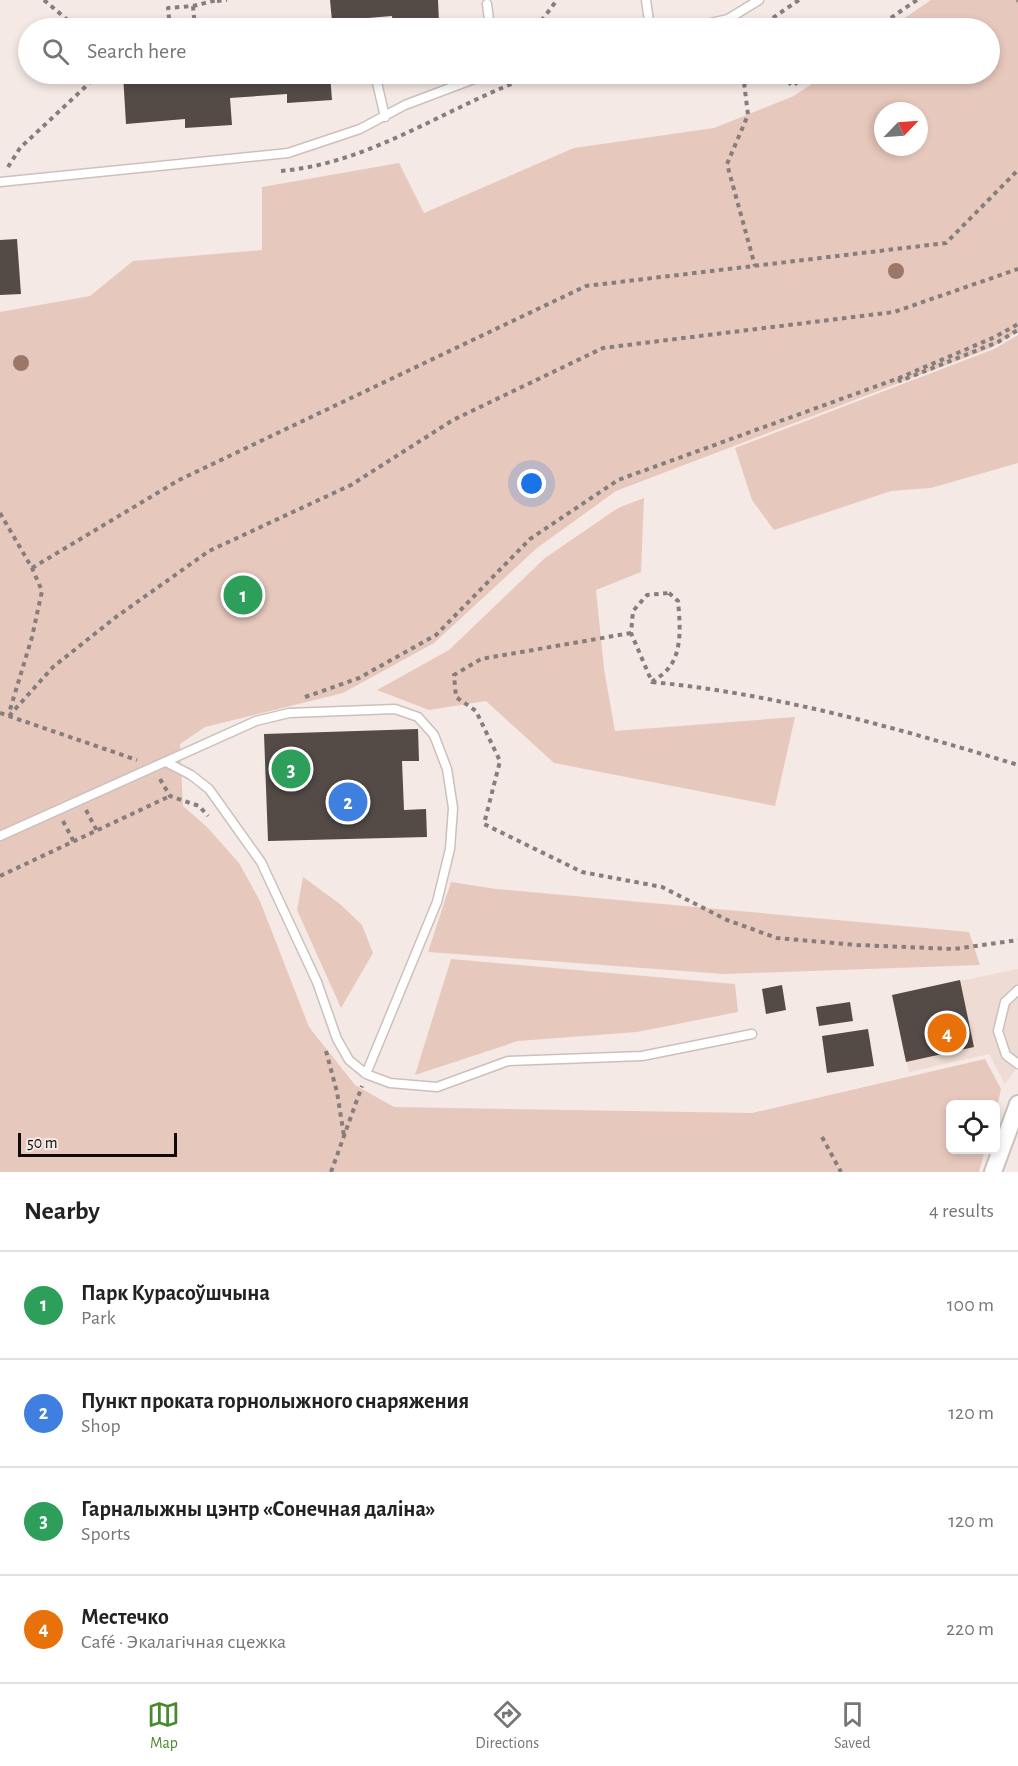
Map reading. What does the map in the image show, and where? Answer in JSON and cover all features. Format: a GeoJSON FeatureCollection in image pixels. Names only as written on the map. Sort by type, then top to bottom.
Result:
{"type":"FeatureCollection","features":[{"type":"Feature","properties":{"kind":"street"},"geometry":{"type":"LineString","coordinates":[[993,1172],[1018,1104]]}},
{"type":"Feature","properties":{"kind":"lane"},"geometry":{"type":"LineString","coordinates":[[646,0],[649,18]]}},
{"type":"Feature","properties":{"kind":"lane"},"geometry":{"type":"LineString","coordinates":[[742,0],[747,9]]}},
{"type":"Feature","properties":{"kind":"lane"},"geometry":{"type":"LineString","coordinates":[[728,18],[747,9],[759,0]]}},
{"type":"Feature","properties":{"kind":"lane"},"geometry":{"type":"LineString","coordinates":[[487,4],[489,18]]}},
{"type":"Feature","properties":{"kind":"lane"},"geometry":{"type":"LineString","coordinates":[[377,84],[385,117]]}},
{"type":"Feature","properties":{"kind":"lane"},"geometry":{"type":"LineString","coordinates":[[4,181],[288,153],[360,129],[405,105],[461,84]]}},
{"type":"Feature","properties":{"kind":"lane"},"geometry":{"type":"LineString","coordinates":[[0,836],[256,721],[289,713],[395,710],[418,717],[434,735],[447,770],[453,807],[450,849],[437,902],[366,1074]]}},
{"type":"Feature","properties":{"kind":"lane"},"geometry":{"type":"LineString","coordinates":[[166,762],[209,789],[261,862],[317,982],[337,1038],[349,1060],[366,1074],[390,1083],[437,1087],[508,1061],[642,1056],[752,1034]]}},
{"type":"Feature","properties":{"kind":"lane"},"geometry":{"type":"LineString","coordinates":[[1018,990],[1005,1002],[998,1031],[1006,1055],[1018,1064]]}},
{"type":"Feature","properties":{"kind":"path"},"geometry":{"type":"LineString","coordinates":[[44,0],[65,18]]}},
{"type":"Feature","properties":{"kind":"path"},"geometry":{"type":"LineString","coordinates":[[169,18],[168,8],[227,0]]}},
{"type":"Feature","properties":{"kind":"path"},"geometry":{"type":"LineString","coordinates":[[544,18],[557,0]]}},
{"type":"Feature","properties":{"kind":"path"},"geometry":{"type":"LineString","coordinates":[[773,18],[799,0]]}},
{"type":"Feature","properties":{"kind":"path"},"geometry":{"type":"LineString","coordinates":[[891,18],[917,0]]}},
{"type":"Feature","properties":{"kind":"path"},"geometry":{"type":"LineString","coordinates":[[193,6],[194,18]]}},
{"type":"Feature","properties":{"kind":"path"},"geometry":{"type":"LineString","coordinates":[[4,181],[7,168],[20,148],[88,84]]}},
{"type":"Feature","properties":{"kind":"path"},"geometry":{"type":"LineString","coordinates":[[744,84],[748,115],[726,164],[755,266]]}},
{"type":"Feature","properties":{"kind":"path"},"geometry":{"type":"LineString","coordinates":[[32,568],[179,480],[586,286],[946,243],[1018,170]]}},
{"type":"Feature","properties":{"kind":"path"},"geometry":{"type":"LineString","coordinates":[[9,716],[53,667],[116,617],[209,551],[351,485],[453,420],[603,348],[894,312],[1018,269]]}},
{"type":"Feature","properties":{"kind":"path"},"geometry":{"type":"LineString","coordinates":[[305,697],[359,678],[436,635],[530,539],[618,480],[899,378],[995,337],[1018,324]]}},
{"type":"Feature","properties":{"kind":"path"},"geometry":{"type":"LineString","coordinates":[[899,378],[900,381],[998,342],[1018,330]]}},
{"type":"Feature","properties":{"kind":"path"},"geometry":{"type":"LineString","coordinates":[[0,513],[32,568],[42,591],[32,637],[9,716]]}},
{"type":"Feature","properties":{"kind":"path"},"geometry":{"type":"LineString","coordinates":[[669,593],[678,601],[678,650],[668,669],[652,682],[631,633],[633,611],[647,595],[669,593]]}},
{"type":"Feature","properties":{"kind":"path"},"geometry":{"type":"LineString","coordinates":[[631,633],[482,659],[454,675],[456,698],[476,711],[500,760],[484,824],[582,872],[662,887],[727,920],[777,938],[857,945],[954,949],[1018,940]]}},
{"type":"Feature","properties":{"kind":"path"},"geometry":{"type":"LineString","coordinates":[[652,682],[699,687],[830,712],[917,734],[1018,765]]}},
{"type":"Feature","properties":{"kind":"path"},"geometry":{"type":"LineString","coordinates":[[0,713],[153,768],[170,796],[199,806],[215,823]]}},
{"type":"Feature","properties":{"kind":"path"},"geometry":{"type":"LineString","coordinates":[[0,876],[170,796]]}},
{"type":"Feature","properties":{"kind":"path"},"geometry":{"type":"LineString","coordinates":[[81,800],[97,831]]}},
{"type":"Feature","properties":{"kind":"path"},"geometry":{"type":"LineString","coordinates":[[57,810],[74,842]]}},
{"type":"Feature","properties":{"kind":"path"},"geometry":{"type":"LineString","coordinates":[[325,1048],[337,1092],[344,1136]]}},
{"type":"Feature","properties":{"kind":"path"},"geometry":{"type":"LineString","coordinates":[[331,1172],[366,1074]]}},
{"type":"Feature","properties":{"kind":"path"},"geometry":{"type":"LineString","coordinates":[[822,1137],[842,1172]]}},
{"type":"Feature","properties":{"kind":"shaded area"},"geometry":{"type":"Polygon","coordinates":[[[931,0],[1018,0],[1018,331],[991,348],[616,491],[537,548],[434,643],[343,693],[205,727],[180,744],[183,806],[207,827],[239,863],[260,901],[309,1027],[355,1085],[394,1107],[752,1113],[985,1059],[1001,1089],[999,1100],[946,1100],[946,1154],[984,1154],[979,1172],[0,1172],[0,312],[90,296],[133,261],[262,250],[262,187],[399,163],[424,213],[574,148],[714,128],[794,96],[811,84],[1000,84],[1000,18],[905,18],[931,0]]]}},
{"type":"Feature","properties":{"kind":"shaded area"},"geometry":{"type":"Polygon","coordinates":[[[1018,335],[1018,463],[931,488],[891,491],[774,530],[752,500],[735,448],[994,349],[1018,335]]]}},
{"type":"Feature","properties":{"kind":"shaded area"},"geometry":{"type":"Polygon","coordinates":[[[644,498],[641,572],[596,590],[604,669],[615,731],[795,717],[775,806],[554,763],[486,701],[429,710],[377,690],[449,650],[545,558],[618,508],[644,498]]]}},
{"type":"Feature","properties":{"kind":"shaded area"},"geometry":{"type":"Polygon","coordinates":[[[303,877],[340,904],[362,925],[373,953],[341,1008],[297,910],[303,877]]]}},
{"type":"Feature","properties":{"kind":"shaded area"},"geometry":{"type":"Polygon","coordinates":[[[451,882],[496,889],[969,932],[980,965],[724,974],[428,952],[451,882]]]}},
{"type":"Feature","properties":{"kind":"shaded area"},"geometry":{"type":"Polygon","coordinates":[[[451,959],[735,984],[738,1012],[637,1032],[518,1041],[415,1075],[451,959]]]}},
{"type":"Feature","properties":{"kind":"shaded area"},"geometry":{"type":"Polygon","coordinates":[[[1018,969],[1018,1066],[1005,1084],[989,1054],[909,1072],[892,995],[1018,969]]]}},
{"type":"Feature","properties":{"kind":"building"},"geometry":{"type":"Polygon","coordinates":[[[330,0],[438,0],[439,18],[392,18],[392,16],[332,18],[330,0]]]}},
{"type":"Feature","properties":{"kind":"building"},"geometry":{"type":"Polygon","coordinates":[[[124,84],[331,84],[332,100],[287,103],[287,94],[230,98],[232,125],[185,128],[185,119],[126,124],[124,84]]]}},
{"type":"Feature","properties":{"kind":"building"},"geometry":{"type":"Polygon","coordinates":[[[17,239],[21,294],[0,295],[0,240],[17,239]]]}},
{"type":"Feature","properties":{"kind":"building"},"geometry":{"type":"Polygon","coordinates":[[[418,729],[419,761],[402,761],[404,810],[426,809],[427,837],[268,841],[264,734],[418,729]]]}},
{"type":"Feature","properties":{"kind":"building"},"geometry":{"type":"Polygon","coordinates":[[[960,980],[974,1047],[906,1062],[892,995],[960,980]]]}},
{"type":"Feature","properties":{"kind":"building"},"geometry":{"type":"Polygon","coordinates":[[[782,985],[786,1010],[766,1014],[762,989],[782,985]]]}},
{"type":"Feature","properties":{"kind":"building"},"geometry":{"type":"Polygon","coordinates":[[[850,1002],[853,1021],[819,1026],[816,1007],[850,1002]]]}},
{"type":"Feature","properties":{"kind":"building"},"geometry":{"type":"Polygon","coordinates":[[[868,1029],[874,1066],[827,1073],[822,1036],[868,1029]]]}},
{"type":"Feature","properties":{"kind":"place","name":"Парк Курасоўшчына"},"geometry":{"type":"Point","coordinates":[243,595]}},
{"type":"Feature","properties":{"kind":"place","name":"Гарналыжны цэнтр «Сонечная даліна»"},"geometry":{"type":"Point","coordinates":[291,769]}},
{"type":"Feature","properties":{"kind":"place","name":"Пункт проката горнолыжного снаряжения"},"geometry":{"type":"Point","coordinates":[348,802]}},
{"type":"Feature","properties":{"kind":"place","name":"Местечко"},"geometry":{"type":"Point","coordinates":[947,1033]}}]}
